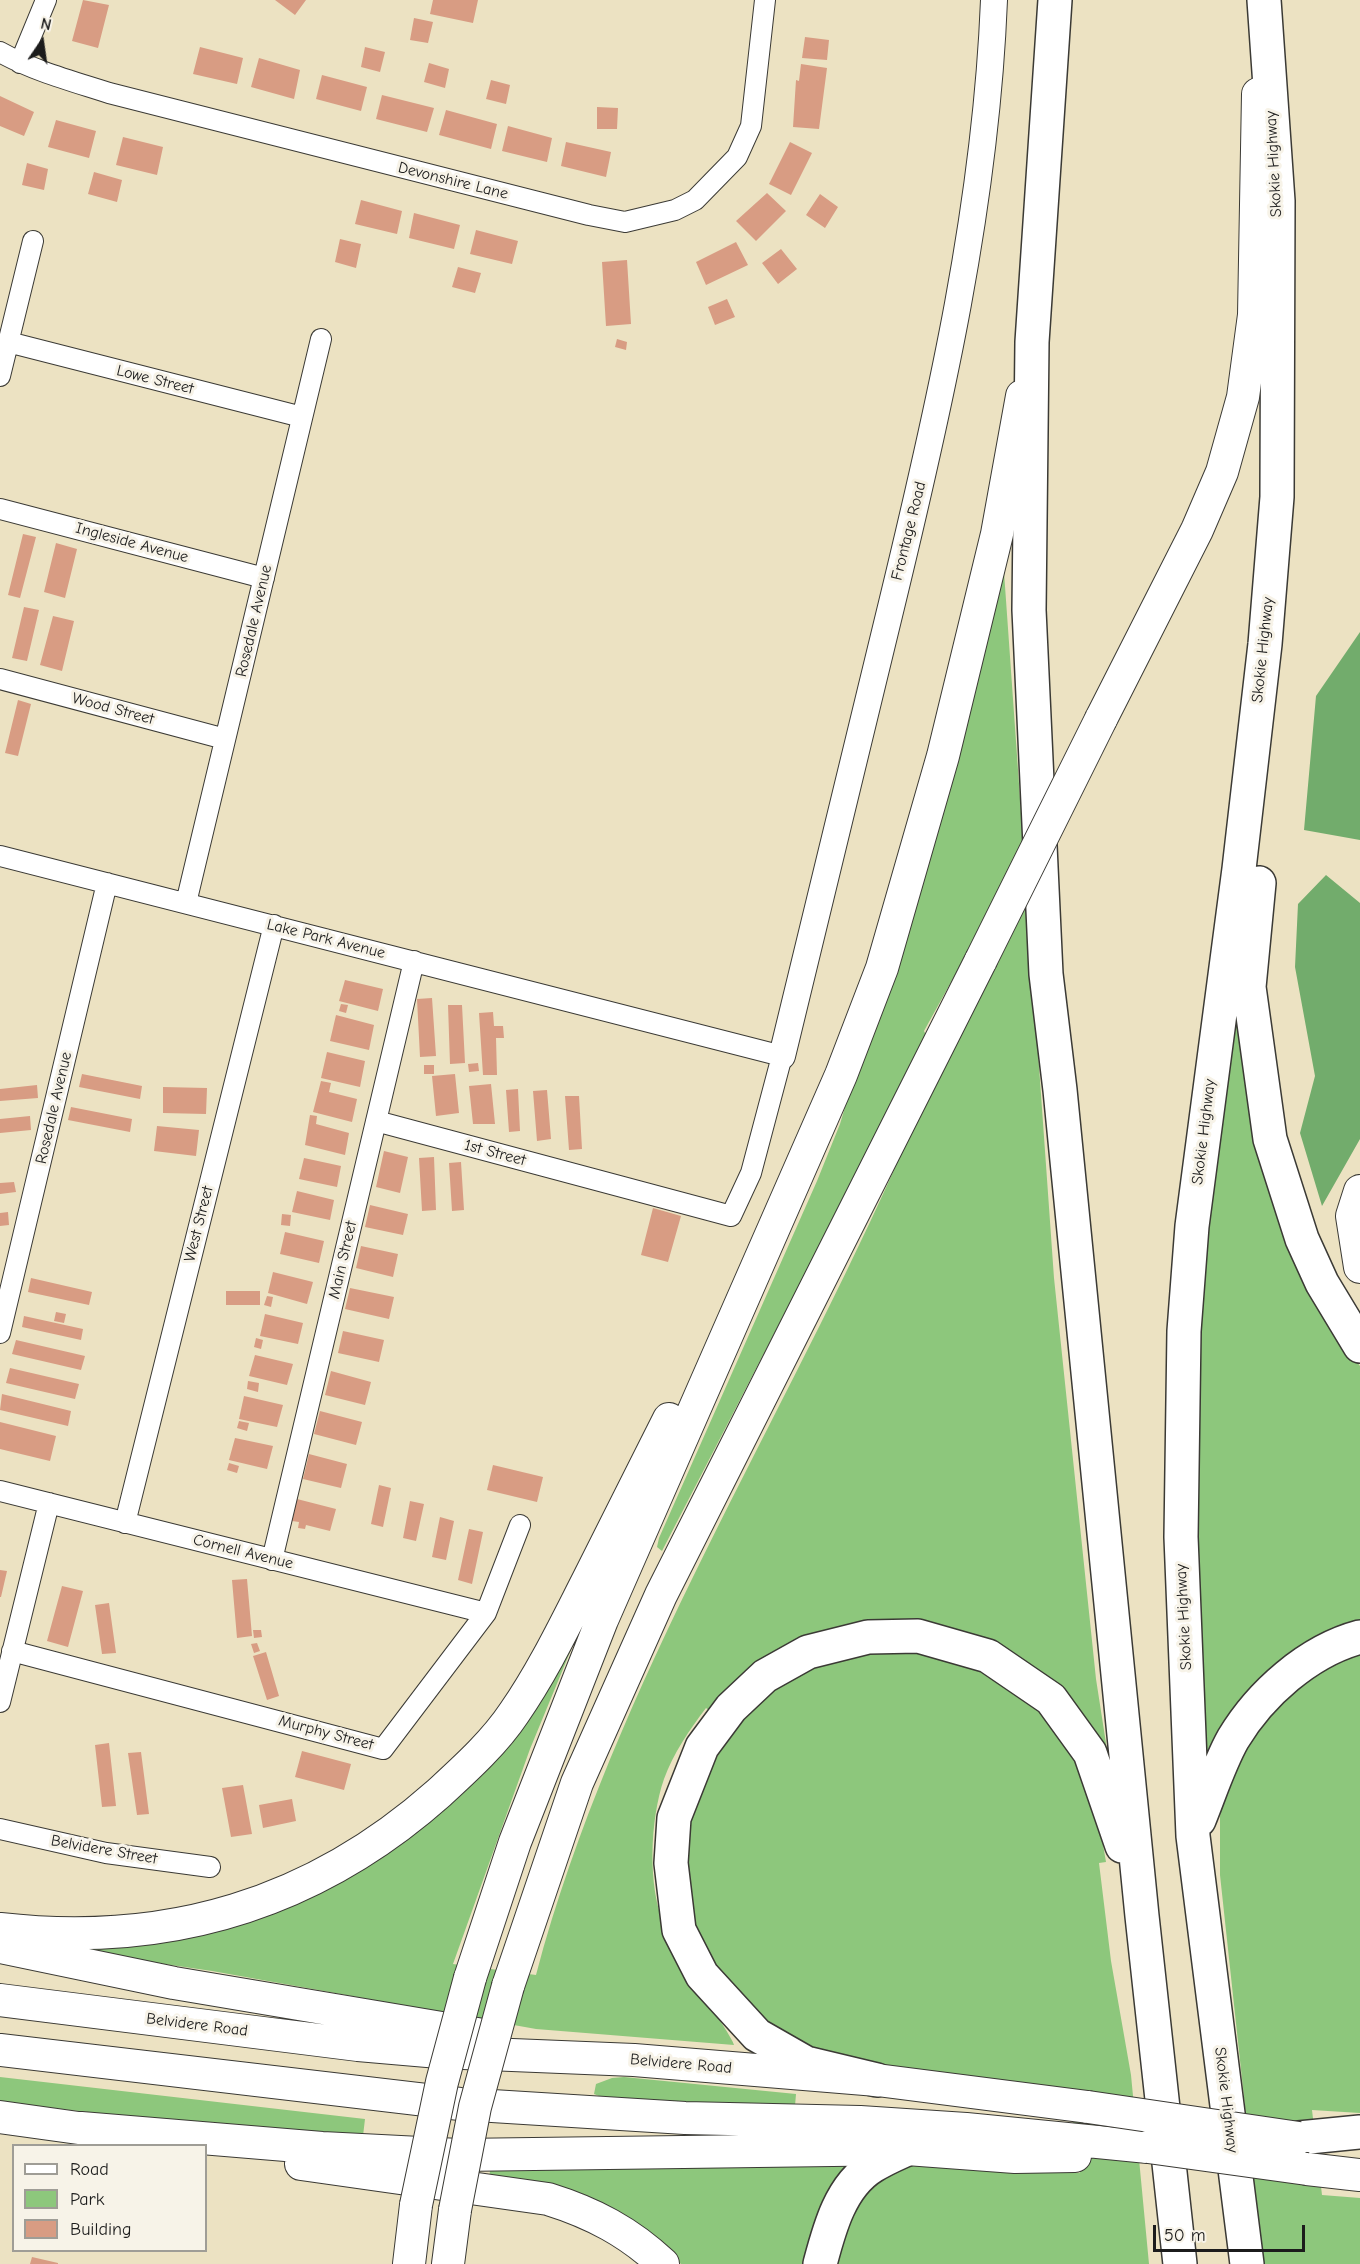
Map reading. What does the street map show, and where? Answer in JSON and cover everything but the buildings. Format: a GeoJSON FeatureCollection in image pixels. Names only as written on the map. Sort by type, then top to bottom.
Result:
{"type":"FeatureCollection","features":[{"type":"Feature","properties":{"kind":"highway"},"geometry":{"type":"LineString","coordinates":[[1055,0],[1032,342],[1029,610],[1046,974],[1060,1090],[1142,1916],[1180,2264]]}},
{"type":"Feature","properties":{"kind":"highway","name":"Skokie Highway"},"geometry":{"type":"LineString","coordinates":[[1247,2264],[1193,1836],[1192,1758],[1181,1586],[1184,1331],[1192,1226],[1243,833],[1265,644],[1278,497],[1278,201],[1264,0]]}},
{"type":"Feature","properties":{"kind":"highway"},"geometry":{"type":"LineString","coordinates":[[1278,497],[1280,658],[1249,987],[1270,1139],[1302,1239],[1322,1283],[1360,1346]]}},
{"type":"Feature","properties":{"kind":"highway"},"geometry":{"type":"LineString","coordinates":[[877,2080],[806,2063],[757,2035],[702,1975],[679,1930],[671,1863],[674,1818],[702,1747],[731,1708],[765,1676],[808,1652],[868,1637],[918,1636],[988,1656],[1051,1699],[1090,1753],[1142,1916]]}},
{"type":"Feature","properties":{"kind":"highway"},"geometry":{"type":"LineString","coordinates":[[1193,1836],[1233,1740],[1253,1711],[1277,1685],[1318,1655],[1360,1637]]}},
{"type":"Feature","properties":{"kind":"highway"},"geometry":{"type":"LineString","coordinates":[[1303,2153],[1360,2132]]}},
{"type":"Feature","properties":{"kind":"highway"},"geometry":{"type":"LineString","coordinates":[[820,2264],[830,2227],[842,2202],[857,2181],[872,2167],[907,2149]]}},
{"type":"Feature","properties":{"kind":"main road"},"geometry":{"type":"LineString","coordinates":[[448,2264],[455,2210],[475,2107],[508,1986],[577,1783],[660,1595],[1197,530],[1222,472],[1243,397],[1254,315],[1259,0]]}},
{"type":"Feature","properties":{"kind":"main road"},"geometry":{"type":"LineString","coordinates":[[409,2264],[416,2205],[442,2082],[470,1978],[515,1842],[602,1620],[851,1051],[882,968],[943,756],[997,534],[1032,342]]}},
{"type":"Feature","properties":{"kind":"main road"},"geometry":{"type":"LineString","coordinates":[[1360,1191],[1352,1216],[1360,1267]]}},
{"type":"Feature","properties":{"kind":"main road"},"geometry":{"type":"LineString","coordinates":[[0,1929],[50,1934],[124,1932],[215,1916],[289,1892],[364,1852],[409,1820],[467,1768],[513,1715],[546,1664],[705,1348],[751,1282]]}},
{"type":"Feature","properties":{"kind":"main road"},"geometry":{"type":"LineString","coordinates":[[0,1947],[186,1985],[634,2060]]}},
{"type":"Feature","properties":{"kind":"main road","name":"Belvidere Road"},"geometry":{"type":"LineString","coordinates":[[0,2000],[358,2045],[439,2052],[634,2060],[877,2080],[1088,2108],[1303,2153],[1360,2175]]}},
{"type":"Feature","properties":{"kind":"main road"},"geometry":{"type":"LineString","coordinates":[[0,2050],[460,2104],[685,2118],[860,2122],[1088,2148]]}},
{"type":"Feature","properties":{"kind":"main road"},"geometry":{"type":"LineString","coordinates":[[0,2117],[184,2144]]}},
{"type":"Feature","properties":{"kind":"main road"},"geometry":{"type":"LineString","coordinates":[[81,2128],[322,2148],[459,2155],[907,2149],[1015,2157],[1088,2148]]}},
{"type":"Feature","properties":{"kind":"main road","name":"Belvidere Road"},"geometry":{"type":"LineString","coordinates":[[1088,2148],[1148,2147],[1303,2153],[1360,2146]]}},
{"type":"Feature","properties":{"kind":"main road"},"geometry":{"type":"LineString","coordinates":[[207,2148],[369,2175],[548,2199],[587,2212],[609,2223],[646,2248],[663,2264]]}},
{"type":"Feature","properties":{"kind":"street"},"geometry":{"type":"LineString","coordinates":[[20,63],[46,0]]}},
{"type":"Feature","properties":{"kind":"street","name":"Devonshire Lane"},"geometry":{"type":"LineString","coordinates":[[0,52],[20,63],[109,93],[589,215],[625,222],[675,210],[695,200],[737,157],[750,126],[765,0]]}},
{"type":"Feature","properties":{"kind":"street","name":"Frontage Road"},"geometry":{"type":"LineString","coordinates":[[782,1056],[925,464],[959,296],[982,151],[991,65],[994,0]]}},
{"type":"Feature","properties":{"kind":"street"},"geometry":{"type":"LineString","coordinates":[[0,376],[33,241]]}},
{"type":"Feature","properties":{"kind":"street","name":"Rosedale Avenue"},"geometry":{"type":"LineString","coordinates":[[186,903],[321,339]]}},
{"type":"Feature","properties":{"kind":"street","name":"Lowe Street"},"geometry":{"type":"LineString","coordinates":[[8,342],[302,417]]}},
{"type":"Feature","properties":{"kind":"street","name":"Ingleside Avenue"},"geometry":{"type":"LineString","coordinates":[[0,509],[264,578]]}},
{"type":"Feature","properties":{"kind":"street","name":"Wood Street"},"geometry":{"type":"LineString","coordinates":[[0,678],[225,739]]}},
{"type":"Feature","properties":{"kind":"street","name":"Lake Park Avenue"},"geometry":{"type":"LineString","coordinates":[[0,856],[782,1056]]}},
{"type":"Feature","properties":{"kind":"street","name":"Rosedale Avenue"},"geometry":{"type":"LineString","coordinates":[[0,1334],[107,883]]}},
{"type":"Feature","properties":{"kind":"street","name":"West Street"},"geometry":{"type":"LineString","coordinates":[[125,1522],[274,925]]}},
{"type":"Feature","properties":{"kind":"street","name":"Main Street"},"geometry":{"type":"LineString","coordinates":[[272,1560],[414,961]]}},
{"type":"Feature","properties":{"kind":"street","name":"1st Street"},"geometry":{"type":"LineString","coordinates":[[376,1121],[730,1216],[751,1173],[782,1056]]}},
{"type":"Feature","properties":{"kind":"street","name":"Cornell Avenue"},"geometry":{"type":"LineString","coordinates":[[0,1491],[486,1613]]}},
{"type":"Feature","properties":{"kind":"street"},"geometry":{"type":"LineString","coordinates":[[0,1702],[49,1503]]}},
{"type":"Feature","properties":{"kind":"street","name":"Murphy Street"},"geometry":{"type":"LineString","coordinates":[[12,1651],[383,1749],[486,1613],[520,1525]]}},
{"type":"Feature","properties":{"kind":"street","name":"Belvidere Street"},"geometry":{"type":"LineString","coordinates":[[0,1828],[106,1853],[210,1867]]}},
{"type":"Feature","properties":{"kind":"green space"},"geometry":{"type":"Polygon","coordinates":[[[1004,572],[1054,1278],[1096,1679],[1119,1827],[1088,1731],[908,1625],[711,1712],[706,1708],[682,1742],[664,1779],[653,1833],[653,1874],[659,1911],[678,1951],[734,2045],[536,2029],[212,1971],[61,1949],[111,1943],[412,1828],[594,1594],[530,1749],[453,1964],[536,1975],[570,1866],[610,1760],[705,1553],[858,1248],[905,1145],[977,935],[924,1031],[927,1037],[662,1551],[657,1547],[659,1538],[840,1124],[1004,572]]]}},
{"type":"Feature","properties":{"kind":"green space"},"geometry":{"type":"Polygon","coordinates":[[[1360,632],[1360,840],[1304,830],[1316,696],[1360,632]]]}},
{"type":"Feature","properties":{"kind":"green space"},"geometry":{"type":"Polygon","coordinates":[[[1326,875],[1360,903],[1360,1139],[1322,1206],[1300,1133],[1315,1076],[1295,967],[1298,904],[1326,875]]]}},
{"type":"Feature","properties":{"kind":"green space"},"geometry":{"type":"Polygon","coordinates":[[[1233,986],[1254,1127],[1267,1183],[1282,1231],[1312,1291],[1360,1366],[1360,1624],[1208,1758],[1196,1667],[1199,1284],[1233,986]]]}},
{"type":"Feature","properties":{"kind":"green space"},"geometry":{"type":"Polygon","coordinates":[[[1360,1644],[1360,2113],[1312,2110],[1322,2195],[1360,2198],[1360,2264],[1262,2264],[1220,1875],[1220,1816],[1224,1794],[1239,1752],[1269,1706],[1360,1644]]]}},
{"type":"Feature","properties":{"kind":"green space"},"geometry":{"type":"Polygon","coordinates":[[[854,1648],[953,1654],[1029,1696],[1072,1744],[1097,1810],[1106,1862],[1099,1863],[1111,1961],[1131,2075],[1149,2264],[831,2264],[862,2189],[909,2162],[987,2164],[1080,2173],[1068,2088],[842,2063],[774,2033],[714,1976],[684,1905],[683,1816],[745,1702],[854,1648]]]}},
{"type":"Feature","properties":{"kind":"green space"},"geometry":{"type":"Polygon","coordinates":[[[0,2077],[365,2119],[363,2136],[140,2118],[0,2102],[0,2077]]]}},
{"type":"Feature","properties":{"kind":"green space"},"geometry":{"type":"Polygon","coordinates":[[[624,2077],[796,2094],[795,2106],[614,2102],[594,2094],[596,2084],[612,2078],[624,2077]]]}},
{"type":"Feature","properties":{"kind":"green space"},"geometry":{"type":"Polygon","coordinates":[[[864,2157],[807,2264],[681,2264],[645,2232],[489,2177],[491,2166],[864,2157]]]}}]}
